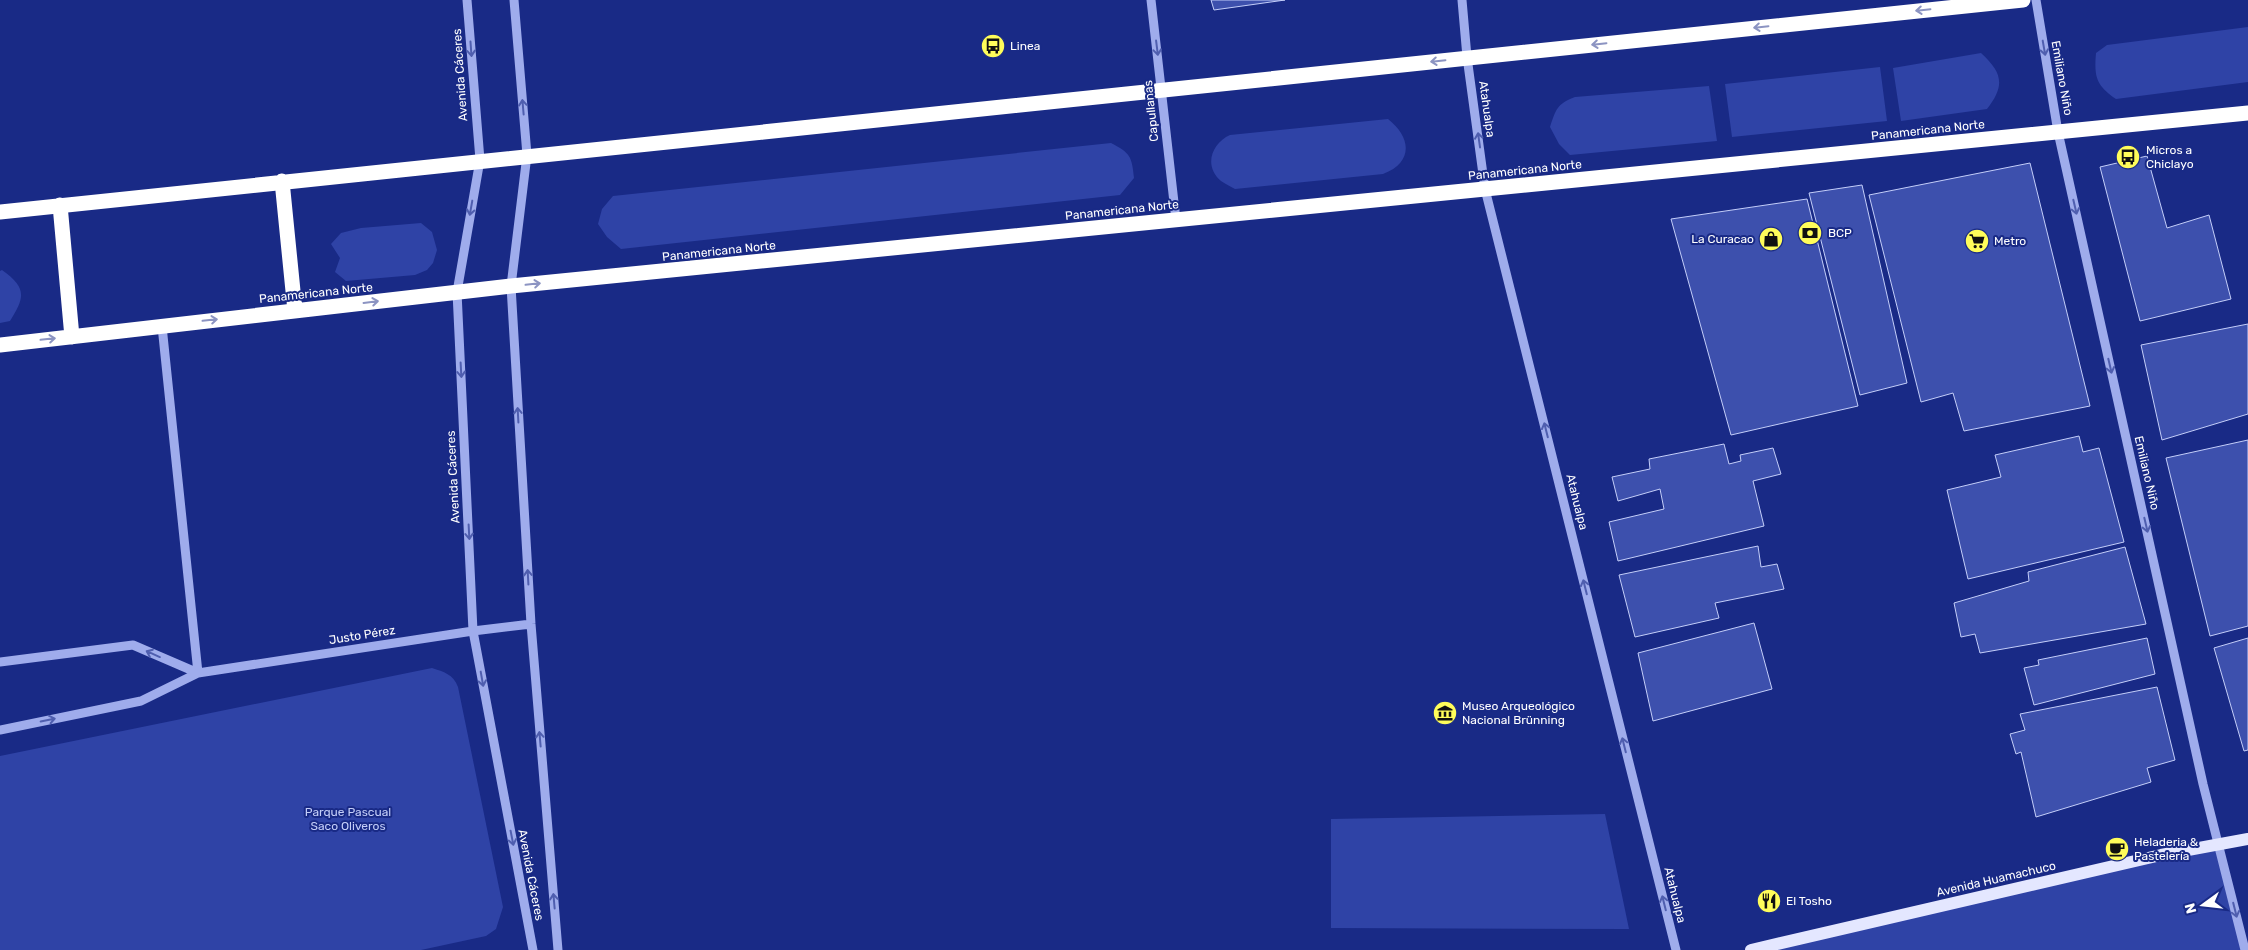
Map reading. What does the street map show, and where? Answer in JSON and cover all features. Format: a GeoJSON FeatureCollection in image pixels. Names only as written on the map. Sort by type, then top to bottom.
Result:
{"type":"FeatureCollection","features":[{"type":"Feature","properties":{"kind":"highway"},"geometry":{"type":"LineString","coordinates":[[0,212],[527,155],[2023,0]]}},
{"type":"Feature","properties":{"kind":"highway","name":"Panamericana Norte"},"geometry":{"type":"LineString","coordinates":[[0,345],[511,286],[2248,113]]}},
{"type":"Feature","properties":{"kind":"highway"},"geometry":{"type":"LineString","coordinates":[[282,182],[295,311]]}},
{"type":"Feature","properties":{"kind":"highway"},"geometry":{"type":"LineString","coordinates":[[60,205],[72,337]]}},
{"type":"Feature","properties":{"kind":"main road","name":"Avenida Huamachuco"},"geometry":{"type":"LineString","coordinates":[[1751,950],[2161,856],[2220,846],[2248,839]]}},
{"type":"Feature","properties":{"kind":"street","name":"Avenida Cáceres"},"geometry":{"type":"LineString","coordinates":[[467,0],[480,160],[457,292],[473,631],[533,950]]}},
{"type":"Feature","properties":{"kind":"street","name":"Avenida Cáceres"},"geometry":{"type":"LineString","coordinates":[[514,0],[527,155],[511,286],[531,624],[558,950]]}},
{"type":"Feature","properties":{"kind":"street","name":"Capullanas"},"geometry":{"type":"LineString","coordinates":[[1151,0],[1176,220]]}},
{"type":"Feature","properties":{"kind":"street","name":"Atahualpa"},"geometry":{"type":"LineString","coordinates":[[1462,0],[1467,57],[1486,189],[1676,950]]}},
{"type":"Feature","properties":{"kind":"street","name":"Emiliano Niño"},"geometry":{"type":"LineString","coordinates":[[2036,0],[2058,132],[2201,775],[2245,950]]}},
{"type":"Feature","properties":{"kind":"street"},"geometry":{"type":"LineString","coordinates":[[0,662],[133,645],[198,673],[162,326]]}},
{"type":"Feature","properties":{"kind":"street","name":"Justo Pérez"},"geometry":{"type":"LineString","coordinates":[[0,730],[141,701],[198,673],[473,631],[531,624]]}},
{"type":"Feature","properties":{"kind":"green space"},"geometry":{"type":"Polygon","coordinates":[[[2248,27],[2248,82],[2116,99],[2100,85],[2096,74],[2096,53],[2107,45],[2248,27]]]}},
{"type":"Feature","properties":{"kind":"green space"},"geometry":{"type":"Polygon","coordinates":[[[1981,53],[1994,67],[1999,80],[1997,93],[1987,109],[1901,121],[1893,68],[1981,53]]]}},
{"type":"Feature","properties":{"kind":"green space"},"geometry":{"type":"Polygon","coordinates":[[[1880,67],[1887,121],[1732,137],[1725,84],[1880,67]]]}},
{"type":"Feature","properties":{"kind":"green space"},"geometry":{"type":"Polygon","coordinates":[[[1709,86],[1717,141],[1570,155],[1559,144],[1550,127],[1558,108],[1564,102],[1575,97],[1709,86]]]}},
{"type":"Feature","properties":{"kind":"green space"},"geometry":{"type":"Polygon","coordinates":[[[1388,119],[1401,134],[1405,141],[1406,149],[1400,163],[1383,174],[1235,189],[1221,181],[1212,169],[1211,162],[1214,149],[1218,143],[1230,135],[1388,119]]]}},
{"type":"Feature","properties":{"kind":"green space"},"geometry":{"type":"Polygon","coordinates":[[[1111,143],[1129,156],[1132,165],[1134,178],[1120,195],[621,249],[607,237],[598,224],[602,209],[613,196],[1111,143]]]}},
{"type":"Feature","properties":{"kind":"green space"},"geometry":{"type":"Polygon","coordinates":[[[421,223],[432,232],[437,250],[433,263],[427,270],[415,275],[346,281],[335,272],[340,258],[331,244],[341,233],[361,228],[421,223]]]}},
{"type":"Feature","properties":{"kind":"green space"},"geometry":{"type":"Polygon","coordinates":[[[2,270],[16,282],[21,293],[21,299],[10,321],[0,323],[0,271],[2,270]]]}},
{"type":"Feature","properties":{"kind":"green space","name":"Parque Pascual Saco Oliveros"},"geometry":{"type":"Polygon","coordinates":[[[432,668],[451,676],[458,687],[503,907],[496,929],[486,936],[421,950],[0,950],[0,756],[432,668]]]}},
{"type":"Feature","properties":{"kind":"green space"},"geometry":{"type":"Polygon","coordinates":[[[1605,814],[1629,929],[1331,928],[1331,819],[1605,814]]]}},
{"type":"Feature","properties":{"kind":"green space"},"geometry":{"type":"Polygon","coordinates":[[[2220,846],[2245,950],[1751,950],[2220,846]]]}},
{"type":"Feature","properties":{"kind":"building"},"geometry":{"type":"Polygon","coordinates":[[[1211,0],[1285,0],[1214,10],[1211,0]]]}},
{"type":"Feature","properties":{"kind":"building"},"geometry":{"type":"Polygon","coordinates":[[[2147,156],[2167,228],[2209,215],[2231,299],[2140,321],[2100,167],[2147,156]]]}},
{"type":"Feature","properties":{"kind":"building"},"geometry":{"type":"Polygon","coordinates":[[[2030,163],[2090,406],[1964,431],[1953,393],[1921,402],[1869,195],[2030,163]]]}},
{"type":"Feature","properties":{"kind":"building"},"geometry":{"type":"Polygon","coordinates":[[[1862,185],[1907,383],[1860,395],[1809,193],[1862,185]]]}},
{"type":"Feature","properties":{"kind":"building"},"geometry":{"type":"Polygon","coordinates":[[[1807,199],[1858,406],[1731,435],[1671,219],[1807,199]]]}},
{"type":"Feature","properties":{"kind":"building"},"geometry":{"type":"Polygon","coordinates":[[[2248,324],[2248,414],[2162,440],[2141,345],[2248,324]]]}},
{"type":"Feature","properties":{"kind":"building"},"geometry":{"type":"Polygon","coordinates":[[[2079,436],[2083,452],[2099,448],[2124,542],[1968,579],[1947,490],[2001,477],[1995,455],[2079,436]]]}},
{"type":"Feature","properties":{"kind":"building"},"geometry":{"type":"Polygon","coordinates":[[[2248,440],[2248,626],[2210,636],[2166,458],[2248,440]]]}},
{"type":"Feature","properties":{"kind":"building"},"geometry":{"type":"Polygon","coordinates":[[[1724,444],[1729,464],[1741,461],[1740,455],[1773,448],[1781,474],[1753,481],[1764,526],[1618,561],[1609,522],[1664,509],[1660,489],[1618,501],[1612,477],[1650,469],[1649,459],[1724,444]]]}},
{"type":"Feature","properties":{"kind":"building"},"geometry":{"type":"Polygon","coordinates":[[[1758,546],[1761,567],[1777,564],[1784,589],[1715,603],[1719,618],[1635,637],[1619,575],[1758,546]]]}},
{"type":"Feature","properties":{"kind":"building"},"geometry":{"type":"Polygon","coordinates":[[[2125,547],[2146,624],[1980,653],[1975,634],[1961,637],[1954,603],[2029,581],[2028,572],[2125,547]]]}},
{"type":"Feature","properties":{"kind":"building"},"geometry":{"type":"Polygon","coordinates":[[[1754,623],[1772,689],[1653,721],[1638,653],[1754,623]]]}},
{"type":"Feature","properties":{"kind":"building"},"geometry":{"type":"Polygon","coordinates":[[[2147,638],[2155,674],[2034,705],[2024,668],[2039,665],[2038,660],[2147,638]]]}},
{"type":"Feature","properties":{"kind":"building"},"geometry":{"type":"Polygon","coordinates":[[[2248,638],[2248,750],[2244,751],[2214,648],[2248,638]]]}},
{"type":"Feature","properties":{"kind":"building"},"geometry":{"type":"Polygon","coordinates":[[[2157,687],[2175,760],[2147,768],[2151,782],[2036,817],[2021,752],[2016,754],[2010,734],[2025,730],[2020,714],[2157,687]]]}},
{"type":"Feature","properties":{"kind":"place","name":"Linea"},"geometry":{"type":"Point","coordinates":[993,46]}},
{"type":"Feature","properties":{"kind":"place","name":"Micros a Chiclayo"},"geometry":{"type":"Point","coordinates":[2128,157]}},
{"type":"Feature","properties":{"kind":"place","name":"BCP"},"geometry":{"type":"Point","coordinates":[1810,233]}},
{"type":"Feature","properties":{"kind":"place","name":"La Curacao"},"geometry":{"type":"Point","coordinates":[1771,239]}},
{"type":"Feature","properties":{"kind":"place","name":"Metro"},"geometry":{"type":"Point","coordinates":[1977,241]}},
{"type":"Feature","properties":{"kind":"place","name":"Museo Arqueológico Nacional Brünning"},"geometry":{"type":"Point","coordinates":[1445,713]}},
{"type":"Feature","properties":{"kind":"place","name":"Heladeria & Pastelería"},"geometry":{"type":"Point","coordinates":[2117,849]}},
{"type":"Feature","properties":{"kind":"place","name":"El Tosho"},"geometry":{"type":"Point","coordinates":[1769,901]}}]}
